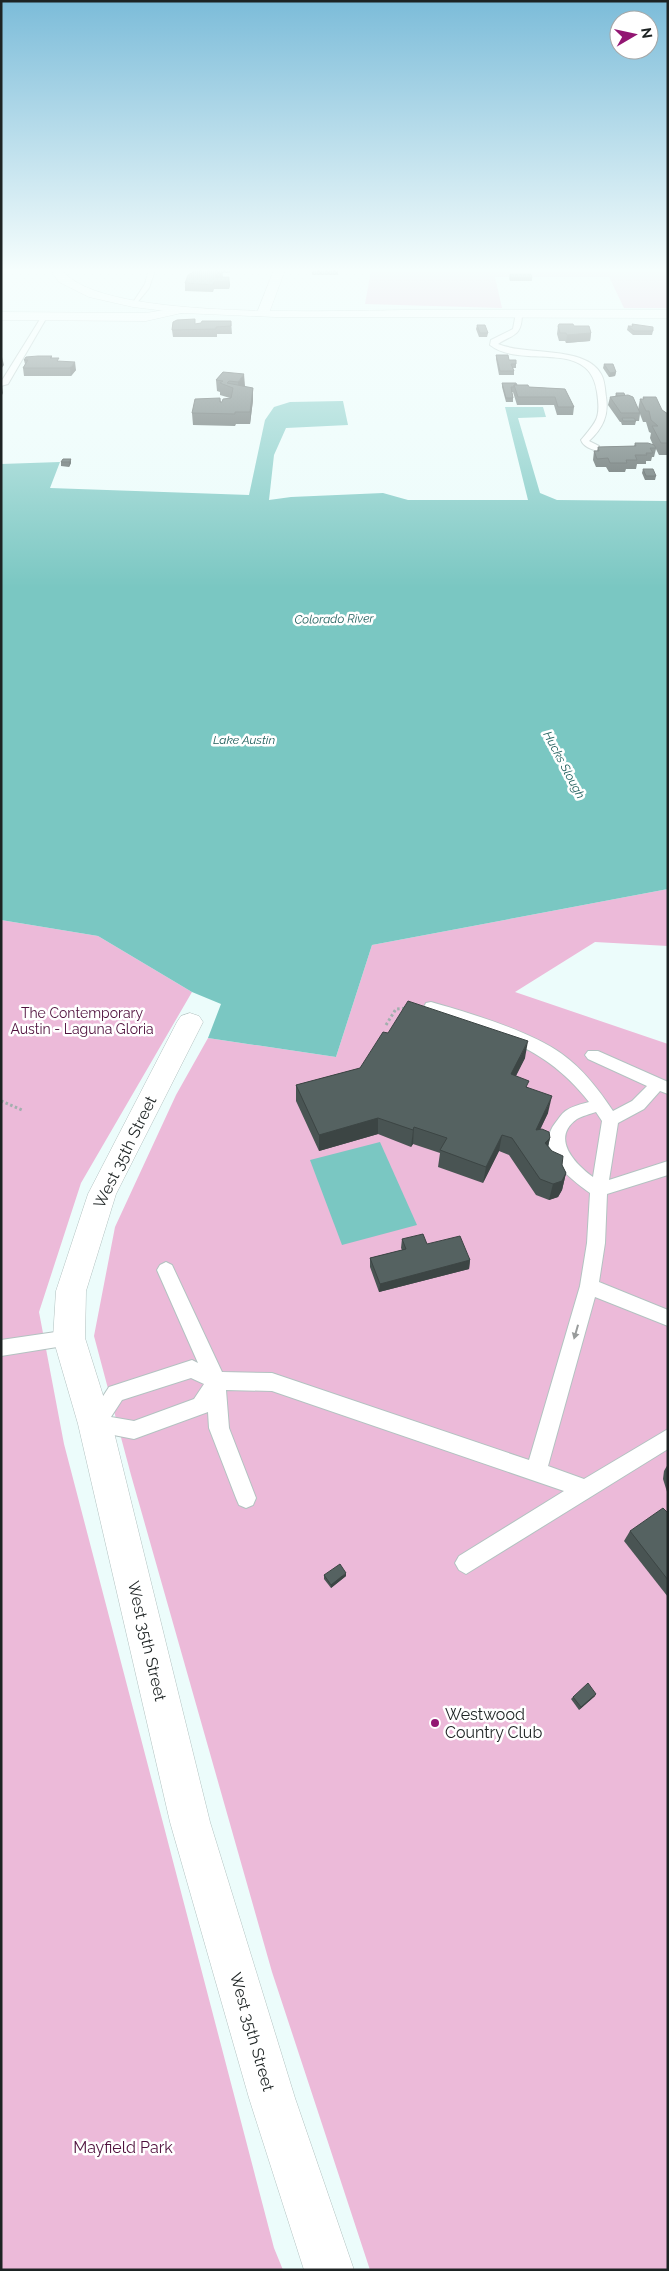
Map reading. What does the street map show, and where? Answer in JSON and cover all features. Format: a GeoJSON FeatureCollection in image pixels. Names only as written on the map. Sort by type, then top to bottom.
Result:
{"type":"FeatureCollection","features":[{"type":"Feature","properties":{"kind":"street","name":"West 35th Street"},"geometry":{"type":"LineString","coordinates":[[190,1022],[102,1194],[71,1291],[69,1338],[96,1424],[190,1822],[272,2098],[329,2270]]}},
{"type":"Feature","properties":{"kind":"lane"},"geometry":{"type":"LineString","coordinates":[[4,384],[9,376]]}},
{"type":"Feature","properties":{"kind":"lane"},"geometry":{"type":"LineString","coordinates":[[596,448],[586,444],[585,440],[601,422],[605,405],[597,376]]}},
{"type":"Feature","properties":{"kind":"lane"},"geometry":{"type":"LineString","coordinates":[[431,1007],[536,1046],[557,1060],[585,1085],[610,1120],[599,1190],[596,1243],[589,1286],[536,1472]]}},
{"type":"Feature","properties":{"kind":"lane"},"geometry":{"type":"LineString","coordinates":[[593,1055],[663,1086],[638,1105],[610,1120]]}},
{"type":"Feature","properties":{"kind":"lane"},"geometry":{"type":"LineString","coordinates":[[599,1190],[572,1172],[558,1152],[558,1131],[570,1115],[600,1104]]}},
{"type":"Feature","properties":{"kind":"lane"},"geometry":{"type":"LineString","coordinates":[[599,1190],[668,1168]]}},
{"type":"Feature","properties":{"kind":"lane"},"geometry":{"type":"LineString","coordinates":[[166,1270],[216,1381],[219,1428],[246,1498]]}},
{"type":"Feature","properties":{"kind":"lane"},"geometry":{"type":"LineString","coordinates":[[589,1286],[668,1318]]}},
{"type":"Feature","properties":{"kind":"lane"},"geometry":{"type":"LineString","coordinates":[[1,1348],[69,1338]]}},
{"type":"Feature","properties":{"kind":"lane"},"geometry":{"type":"LineString","coordinates":[[216,1381],[201,1406],[134,1430],[96,1424],[116,1393],[192,1369],[216,1381],[272,1382],[586,1489]]}},
{"type":"Feature","properties":{"kind":"lane"},"geometry":{"type":"LineString","coordinates":[[466,1563],[668,1438]]}},
{"type":"Feature","properties":{"kind":"path"},"geometry":{"type":"LineString","coordinates":[[386,1025],[396,1009],[412,1008]]}},
{"type":"Feature","properties":{"kind":"path"},"geometry":{"type":"LineString","coordinates":[[1,1101],[22,1110]]}},
{"type":"Feature","properties":{"kind":"green space","name":"Westwood Country Club"},"geometry":{"type":"Polygon","coordinates":[[[668,889],[668,946],[595,942],[515,992],[668,1044],[668,2270],[370,2270],[272,1972],[131,1475],[94,1336],[115,1227],[176,1095],[208,1038],[336,1057],[372,945],[668,889]]]}},
{"type":"Feature","properties":{"kind":"green space","name":"Mayfield Park"},"geometry":{"type":"Polygon","coordinates":[[[1,920],[98,936],[192,992],[81,1183],[39,1312],[64,1444],[274,2248],[283,2270],[1,2270],[1,920]]]}},
{"type":"Feature","properties":{"kind":"water","name":"Lake Austin"},"geometry":{"type":"Polygon","coordinates":[[[343,401],[348,425],[286,428],[274,455],[269,500],[291,497],[383,493],[408,500],[528,500],[505,407],[543,407],[546,417],[518,418],[540,493],[557,500],[668,501],[668,889],[372,945],[336,1057],[208,1038],[221,1004],[192,992],[98,936],[1,920],[1,464],[60,462],[50,488],[249,495],[265,420],[274,407],[290,402],[343,401]]]}},
{"type":"Feature","properties":{"kind":"water"},"geometry":{"type":"Polygon","coordinates":[[[380,1142],[417,1225],[342,1245],[310,1160],[380,1142]]]}},
{"type":"Feature","properties":{"kind":"building"},"geometry":{"type":"Polygon","coordinates":[[[220,376],[243,376],[238,382],[229,381],[227,383],[253,388],[250,412],[235,412],[235,414],[192,413],[195,399],[220,398],[220,402],[222,402],[223,399],[231,398],[233,388],[220,383],[223,381],[216,380],[220,376]]]}},
{"type":"Feature","properties":{"kind":"building"},"geometry":{"type":"Polygon","coordinates":[[[502,383],[516,383],[517,385],[511,387],[513,398],[506,398],[502,383]]]}},
{"type":"Feature","properties":{"kind":"building"},"geometry":{"type":"Polygon","coordinates":[[[514,385],[565,389],[574,407],[558,407],[555,397],[518,397],[514,385]]]}},
{"type":"Feature","properties":{"kind":"building"},"geometry":{"type":"Polygon","coordinates":[[[616,393],[624,393],[625,396],[617,396],[616,393]]]}},
{"type":"Feature","properties":{"kind":"building"},"geometry":{"type":"Polygon","coordinates":[[[628,395],[633,397],[640,413],[621,413],[610,397],[628,395]]]}},
{"type":"Feature","properties":{"kind":"building"},"geometry":{"type":"Polygon","coordinates":[[[643,397],[656,397],[662,410],[668,414],[668,443],[661,443],[652,426],[658,426],[651,420],[649,411],[646,411],[640,399],[644,399],[643,397]]]}},
{"type":"Feature","properties":{"kind":"building"},"geometry":{"type":"Polygon","coordinates":[[[622,418],[634,418],[636,421],[623,421],[622,418]]]}},
{"type":"Feature","properties":{"kind":"building"},"geometry":{"type":"Polygon","coordinates":[[[635,443],[648,443],[656,448],[650,448],[653,453],[646,453],[647,455],[635,455],[637,460],[626,460],[627,463],[610,463],[608,458],[597,459],[594,451],[599,451],[598,447],[636,446],[635,443]]]}},
{"type":"Feature","properties":{"kind":"building"},"geometry":{"type":"Polygon","coordinates":[[[63,459],[71,459],[69,462],[61,462],[63,459]]]}},
{"type":"Feature","properties":{"kind":"building"},"geometry":{"type":"Polygon","coordinates":[[[643,469],[653,469],[656,476],[646,476],[643,469]]]}},
{"type":"Feature","properties":{"kind":"building"},"geometry":{"type":"Polygon","coordinates":[[[408,1001],[528,1041],[511,1074],[529,1081],[526,1087],[552,1096],[536,1130],[542,1129],[549,1132],[550,1138],[545,1143],[552,1151],[563,1156],[562,1165],[566,1173],[562,1181],[553,1184],[540,1179],[512,1138],[502,1135],[486,1167],[440,1150],[447,1138],[414,1127],[413,1130],[378,1118],[319,1135],[296,1085],[360,1068],[383,1032],[388,1033],[408,1001]]]}},
{"type":"Feature","properties":{"kind":"building"},"geometry":{"type":"Polygon","coordinates":[[[423,1234],[427,1244],[460,1236],[470,1260],[380,1284],[370,1258],[406,1249],[402,1239],[423,1234]]]}},
{"type":"Feature","properties":{"kind":"building"},"geometry":{"type":"Polygon","coordinates":[[[663,1508],[668,1513],[668,1580],[630,1531],[663,1508]]]}},
{"type":"Feature","properties":{"kind":"building"},"geometry":{"type":"Polygon","coordinates":[[[340,1564],[346,1573],[331,1585],[324,1575],[340,1564]]]}},
{"type":"Feature","properties":{"kind":"building"},"geometry":{"type":"Polygon","coordinates":[[[588,1683],[596,1694],[581,1707],[573,1697],[588,1683]]]}},
{"type":"Feature","properties":{"kind":"place","name":"Westwood Country Club"},"geometry":{"type":"Point","coordinates":[435,1723]}},
{"type":"Feature","properties":{"kind":"water label","name":"Colorado River"},"geometry":{"type":"Point","coordinates":[334,619]}},
{"type":"Feature","properties":{"kind":"water label","name":"Hucks Slough"},"geometry":{"type":"Point","coordinates":[564,765]}},
{"type":"Feature","properties":{"kind":"park label","name":"The Contemporary Austin - Laguna Gloria"},"geometry":{"type":"Point","coordinates":[82,1022]}}]}
